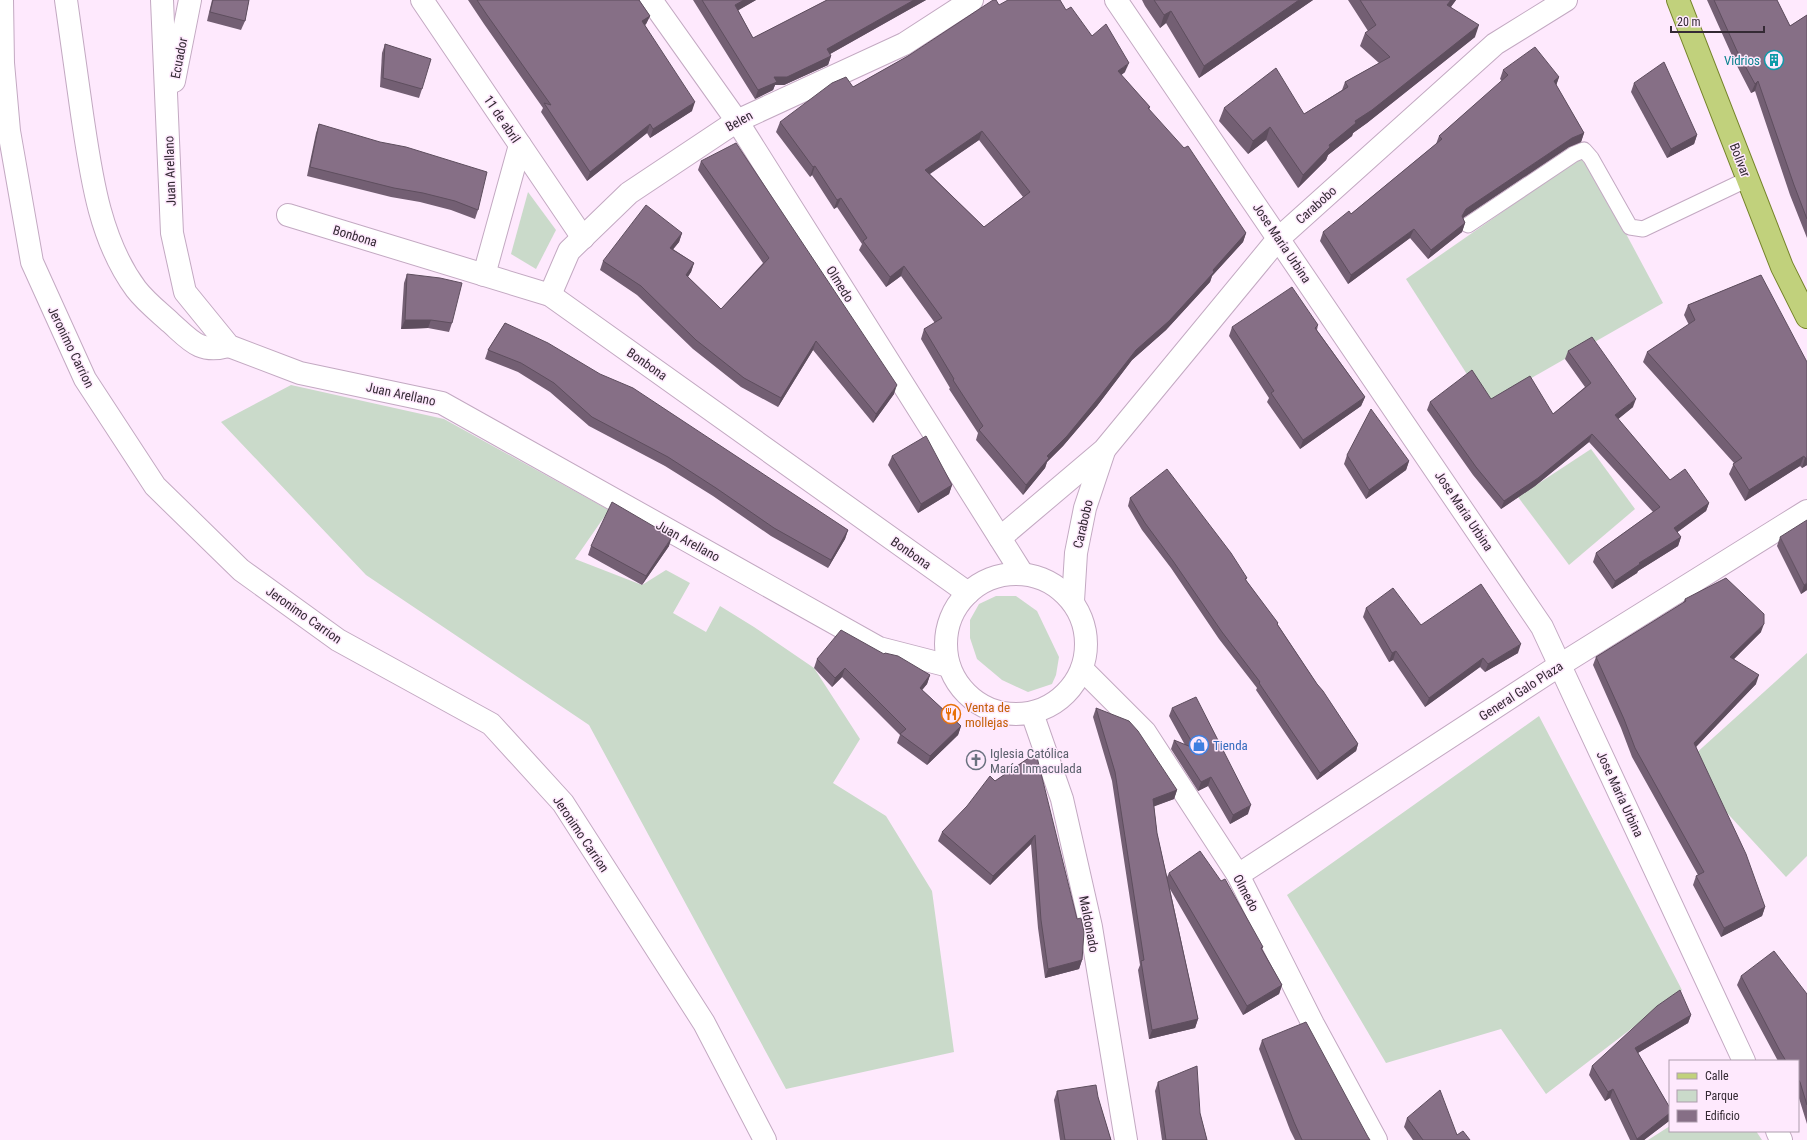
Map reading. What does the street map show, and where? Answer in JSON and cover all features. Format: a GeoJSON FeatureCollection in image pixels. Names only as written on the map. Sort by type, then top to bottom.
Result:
{"type":"FeatureCollection","features":[{"type":"Feature","properties":{"kind":"main road","name":"Bolivar"},"geometry":{"type":"LineString","coordinates":[[1678,0],[1782,267],[1807,318]]}},
{"type":"Feature","properties":{"kind":"street","name":"Jeronimo Carrion"},"geometry":{"type":"LineString","coordinates":[[2,0],[3,63],[9,130],[32,262],[85,379],[155,486],[241,570],[338,640],[491,724],[563,803],[704,1023],[765,1140]]}},
{"type":"Feature","properties":{"kind":"street"},"geometry":{"type":"LineString","coordinates":[[66,0],[90,162],[102,218],[118,259],[137,289],[157,310],[187,337],[202,348],[218,349],[229,346]]}},
{"type":"Feature","properties":{"kind":"street","name":"Juan Arellano"},"geometry":{"type":"LineString","coordinates":[[162,0],[172,233],[185,292],[229,346],[300,373],[442,403],[879,648],[949,666]]}},
{"type":"Feature","properties":{"kind":"street","name":"Ecuador"},"geometry":{"type":"LineString","coordinates":[[168,115],[190,0]]}},
{"type":"Feature","properties":{"kind":"street","name":"11 de abril"},"geometry":{"type":"LineString","coordinates":[[422,0],[583,238]]}},
{"type":"Feature","properties":{"kind":"street","name":"Olmedo"},"geometry":{"type":"LineString","coordinates":[[651,0],[737,121],[1022,573]]}},
{"type":"Feature","properties":{"kind":"street","name":"Belen"},"geometry":{"type":"LineString","coordinates":[[550,295],[569,251],[629,193],[737,121],[904,44],[972,0]]}},
{"type":"Feature","properties":{"kind":"street","name":"Jose Maria Urbina"},"geometry":{"type":"LineString","coordinates":[[1116,0],[1542,627],[1744,1060]]}},
{"type":"Feature","properties":{"kind":"street","name":"Carabobo"},"geometry":{"type":"LineString","coordinates":[[1000,538],[1104,450],[1278,239],[1495,44],[1566,0]]}},
{"type":"Feature","properties":{"kind":"street"},"geometry":{"type":"LineString","coordinates":[[484,275],[520,145]]}},
{"type":"Feature","properties":{"kind":"street","name":"Bonbona"},"geometry":{"type":"LineString","coordinates":[[288,215],[550,295],[968,593]]}},
{"type":"Feature","properties":{"kind":"street","name":"Carabobo"},"geometry":{"type":"LineString","coordinates":[[1073,601],[1076,553],[1085,508],[1104,450]]}},
{"type":"Feature","properties":{"kind":"street","name":"General Galo Plaza"},"geometry":{"type":"LineString","coordinates":[[1238,875],[1560,665],[1807,511]]}},
{"type":"Feature","properties":{"kind":"street"},"geometry":{"type":"LineString","coordinates":[[1022,573],[1042,577],[1059,587],[1073,601],[1084,622],[1087,646],[1082,669],[1074,685],[1062,698],[1048,707],[1032,713],[1011,715],[990,710],[972,700],[958,685],[949,666],[945,646],[948,627],[955,609],[968,593],[979,584],[992,577],[1022,573]]}},
{"type":"Feature","properties":{"kind":"street","name":"Olmedo"},"geometry":{"type":"LineString","coordinates":[[1082,669],[1145,732],[1238,875],[1313,1024],[1376,1140]]}},
{"type":"Feature","properties":{"kind":"street","name":"Maldonado"},"geometry":{"type":"LineString","coordinates":[[1032,713],[1062,799],[1089,919],[1126,1140]]}},
{"type":"Feature","properties":{"kind":"lane"},"geometry":{"type":"LineString","coordinates":[[1468,226],[1574,154],[1584,150],[1591,158],[1630,227],[1642,230],[1748,179]]}},
{"type":"Feature","properties":{"kind":"green space"},"geometry":{"type":"Polygon","coordinates":[[[1584,155],[1663,303],[1486,404],[1406,279],[1584,155]]]}},
{"type":"Feature","properties":{"kind":"green space"},"geometry":{"type":"Polygon","coordinates":[[[528,192],[556,230],[536,269],[511,254],[528,192]]]}},
{"type":"Feature","properties":{"kind":"green space"},"geometry":{"type":"Polygon","coordinates":[[[291,385],[444,419],[609,510],[575,559],[642,585],[666,570],[690,583],[673,613],[706,632],[720,606],[814,668],[860,739],[833,783],[886,816],[932,891],[954,1052],[786,1089],[589,725],[366,575],[221,422],[291,385]]]}},
{"type":"Feature","properties":{"kind":"green space"},"geometry":{"type":"Polygon","coordinates":[[[1591,449],[1635,509],[1569,565],[1518,497],[1591,449]]]}},
{"type":"Feature","properties":{"kind":"green space"},"geometry":{"type":"Polygon","coordinates":[[[996,596],[1016,596],[1037,611],[1059,657],[1056,675],[1052,684],[1028,692],[1002,680],[977,659],[970,638],[970,620],[979,604],[996,596]]]}},
{"type":"Feature","properties":{"kind":"green space"},"geometry":{"type":"Polygon","coordinates":[[[1807,653],[1807,856],[1786,877],[1683,765],[1807,653]]]}},
{"type":"Feature","properties":{"kind":"green space"},"geometry":{"type":"Polygon","coordinates":[[[1539,716],[1682,990],[1546,1094],[1501,1029],[1386,1063],[1287,895],[1539,716]]]}},
{"type":"Feature","properties":{"kind":"green space"},"geometry":{"type":"Polygon","coordinates":[[[1669,1127],[1669,1132],[1757,1132],[1762,1140],[1648,1140],[1669,1127]]]}},
{"type":"Feature","properties":{"kind":"building"},"geometry":{"type":"Polygon","coordinates":[[[213,0],[249,0],[245,21],[210,12],[213,0]]]}},
{"type":"Feature","properties":{"kind":"building"},"geometry":{"type":"Polygon","coordinates":[[[477,0],[639,0],[650,16],[642,21],[695,102],[653,129],[650,124],[590,172],[544,103],[551,105],[477,0]]]}},
{"type":"Feature","properties":{"kind":"building"},"geometry":{"type":"Polygon","coordinates":[[[702,0],[744,0],[735,5],[753,38],[827,0],[914,0],[827,49],[831,56],[787,77],[774,77],[777,82],[758,90],[702,0]]]}},
{"type":"Feature","properties":{"kind":"building"},"geometry":{"type":"Polygon","coordinates":[[[993,0],[996,0],[999,5],[1008,0],[1060,0],[1066,10],[1071,7],[1092,36],[1106,24],[1129,63],[1118,71],[1150,107],[1148,108],[1184,148],[1188,146],[1246,233],[1213,270],[1214,272],[1169,321],[1136,350],[1067,436],[1047,456],[1049,458],[1026,485],[979,430],[983,426],[953,380],[954,379],[924,329],[942,318],[904,266],[890,277],[863,241],[867,238],[841,198],[837,200],[815,166],[813,167],[780,122],[832,83],[846,77],[853,87],[908,56],[993,0]],[[982,131],[925,170],[984,227],[1030,192],[982,131]]]}},
{"type":"Feature","properties":{"kind":"building"},"geometry":{"type":"Polygon","coordinates":[[[1154,0],[1299,0],[1204,66],[1171,11],[1164,15],[1154,0]]]}},
{"type":"Feature","properties":{"kind":"building"},"geometry":{"type":"Polygon","coordinates":[[[1360,0],[1451,0],[1447,5],[1479,25],[1372,110],[1355,121],[1356,123],[1329,145],[1330,147],[1303,175],[1270,127],[1253,141],[1224,108],[1276,68],[1304,114],[1348,87],[1345,82],[1390,57],[1365,33],[1376,25],[1360,0]]]}},
{"type":"Feature","properties":{"kind":"building"},"geometry":{"type":"Polygon","coordinates":[[[1714,0],[1777,0],[1790,26],[1807,15],[1807,219],[1758,81],[1755,84],[1737,51],[1714,0]]]}},
{"type":"Feature","properties":{"kind":"building"},"geometry":{"type":"Polygon","coordinates":[[[385,44],[431,59],[422,89],[383,78],[385,44]]]}},
{"type":"Feature","properties":{"kind":"building"},"geometry":{"type":"Polygon","coordinates":[[[1535,47],[1559,77],[1554,81],[1584,133],[1572,138],[1466,209],[1462,216],[1465,223],[1431,250],[1414,229],[1351,275],[1323,232],[1349,211],[1351,214],[1442,139],[1439,136],[1508,75],[1503,70],[1535,47]]]}},
{"type":"Feature","properties":{"kind":"building"},"geometry":{"type":"Polygon","coordinates":[[[1664,62],[1697,135],[1671,149],[1634,83],[1664,62]]]}},
{"type":"Feature","properties":{"kind":"building"},"geometry":{"type":"Polygon","coordinates":[[[319,124],[380,142],[406,147],[487,172],[478,210],[455,201],[394,188],[310,167],[319,124]]]}},
{"type":"Feature","properties":{"kind":"building"},"geometry":{"type":"Polygon","coordinates":[[[736,143],[897,385],[876,414],[816,341],[781,398],[744,378],[696,340],[641,286],[603,261],[646,205],[682,233],[670,248],[694,263],[686,275],[721,309],[769,258],[701,161],[736,143]]]}},
{"type":"Feature","properties":{"kind":"building"},"geometry":{"type":"Polygon","coordinates":[[[407,274],[440,278],[462,283],[452,323],[431,320],[405,320],[407,274]]]}},
{"type":"Feature","properties":{"kind":"building"},"geometry":{"type":"Polygon","coordinates":[[[1761,275],[1807,362],[1807,457],[1805,458],[1804,456],[1749,490],[1733,464],[1742,458],[1647,352],[1695,320],[1688,305],[1761,275]]]}},
{"type":"Feature","properties":{"kind":"building"},"geometry":{"type":"Polygon","coordinates":[[[1292,287],[1318,325],[1315,328],[1365,397],[1303,440],[1271,393],[1274,391],[1232,327],[1292,287]]]}},
{"type":"Feature","properties":{"kind":"building"},"geometry":{"type":"Polygon","coordinates":[[[505,323],[548,343],[600,374],[633,388],[848,530],[831,560],[774,528],[668,457],[592,417],[554,383],[521,363],[488,350],[505,323]]]}},
{"type":"Feature","properties":{"kind":"building"},"geometry":{"type":"Polygon","coordinates":[[[1592,337],[1636,399],[1615,415],[1670,480],[1685,469],[1709,503],[1674,528],[1681,537],[1639,563],[1640,564],[1615,581],[1596,553],[1660,507],[1592,434],[1538,478],[1504,501],[1476,467],[1430,402],[1472,370],[1491,399],[1530,376],[1553,414],[1591,383],[1568,351],[1592,337]]]}},
{"type":"Feature","properties":{"kind":"building"},"geometry":{"type":"Polygon","coordinates":[[[1371,409],[1409,461],[1369,490],[1347,455],[1371,409]]]}},
{"type":"Feature","properties":{"kind":"building"},"geometry":{"type":"Polygon","coordinates":[[[926,436],[952,485],[921,504],[892,456],[926,436]]]}},
{"type":"Feature","properties":{"kind":"building"},"geometry":{"type":"Polygon","coordinates":[[[1167,469],[1231,553],[1247,578],[1245,579],[1278,623],[1277,624],[1358,744],[1320,773],[1259,683],[1260,682],[1222,632],[1145,523],[1130,498],[1167,469]]]}},
{"type":"Feature","properties":{"kind":"building"},"geometry":{"type":"Polygon","coordinates":[[[612,502],[672,537],[646,576],[591,546],[612,502]]]}},
{"type":"Feature","properties":{"kind":"building"},"geometry":{"type":"Polygon","coordinates":[[[1807,520],[1807,583],[1804,585],[1780,537],[1807,520]]]}},
{"type":"Feature","properties":{"kind":"building"},"geometry":{"type":"Polygon","coordinates":[[[1726,578],[1764,614],[1764,624],[1730,657],[1759,675],[1694,743],[1746,854],[1765,907],[1724,928],[1696,876],[1704,872],[1635,748],[1624,719],[1596,657],[1686,601],[1685,599],[1726,578]]]}},
{"type":"Feature","properties":{"kind":"building"},"geometry":{"type":"Polygon","coordinates":[[[1481,584],[1521,644],[1488,664],[1483,658],[1429,698],[1396,651],[1392,653],[1366,608],[1393,588],[1421,625],[1481,584]]]}},
{"type":"Feature","properties":{"kind":"building"},"geometry":{"type":"Polygon","coordinates":[[[841,630],[884,654],[898,656],[930,675],[920,688],[961,726],[930,756],[900,734],[906,729],[845,668],[835,678],[817,659],[841,630]]]}},
{"type":"Feature","properties":{"kind":"building"},"geometry":{"type":"Polygon","coordinates":[[[1196,697],[1251,805],[1233,815],[1211,777],[1201,782],[1174,740],[1196,749],[1172,708],[1196,697]]]}},
{"type":"Feature","properties":{"kind":"building"},"geometry":{"type":"Polygon","coordinates":[[[1096,708],[1129,721],[1138,731],[1177,790],[1153,799],[1157,833],[1198,1019],[1152,1030],[1141,961],[1144,960],[1115,772],[1096,708]]]}},
{"type":"Feature","properties":{"kind":"building"},"geometry":{"type":"Polygon","coordinates":[[[1036,753],[1077,919],[1081,918],[1084,932],[1082,960],[1048,969],[1041,920],[1035,835],[993,876],[942,832],[967,806],[990,776],[995,781],[1036,753]]]}},
{"type":"Feature","properties":{"kind":"building"},"geometry":{"type":"Polygon","coordinates":[[[1200,851],[1221,881],[1225,879],[1263,947],[1261,948],[1282,985],[1247,1006],[1169,873],[1200,851]]]}},
{"type":"Feature","properties":{"kind":"building"},"geometry":{"type":"Polygon","coordinates":[[[1774,951],[1807,994],[1807,1105],[1799,1080],[1799,1060],[1785,1060],[1741,976],[1774,951]]]}},
{"type":"Feature","properties":{"kind":"building"},"geometry":{"type":"Polygon","coordinates":[[[1680,990],[1691,1015],[1635,1048],[1669,1106],[1669,1114],[1637,1139],[1613,1089],[1608,1092],[1592,1066],[1657,1006],[1680,990]]]}},
{"type":"Feature","properties":{"kind":"building"},"geometry":{"type":"Polygon","coordinates":[[[1306,1022],[1370,1140],[1302,1140],[1262,1040],[1306,1022]]]}},
{"type":"Feature","properties":{"kind":"building"},"geometry":{"type":"Polygon","coordinates":[[[1197,1066],[1200,1113],[1207,1140],[1166,1140],[1158,1082],[1197,1066]]]}},
{"type":"Feature","properties":{"kind":"building"},"geometry":{"type":"Polygon","coordinates":[[[1096,1085],[1098,1097],[1111,1140],[1065,1140],[1057,1091],[1096,1085]]]}},
{"type":"Feature","properties":{"kind":"building"},"geometry":{"type":"Polygon","coordinates":[[[1440,1090],[1457,1135],[1463,1131],[1470,1140],[1423,1140],[1407,1118],[1440,1090]]]}},
{"type":"Feature","properties":{"kind":"place","name":"Vidrios"},"geometry":{"type":"Point","coordinates":[1774,60]}},
{"type":"Feature","properties":{"kind":"place","name":"Venta de mollejas"},"geometry":{"type":"Point","coordinates":[951,714]}},
{"type":"Feature","properties":{"kind":"place","name":"Tienda"},"geometry":{"type":"Point","coordinates":[1199,745]}},
{"type":"Feature","properties":{"kind":"place","name":"Iglesia Católica María Inmaculada"},"geometry":{"type":"Point","coordinates":[976,760]}}]}
